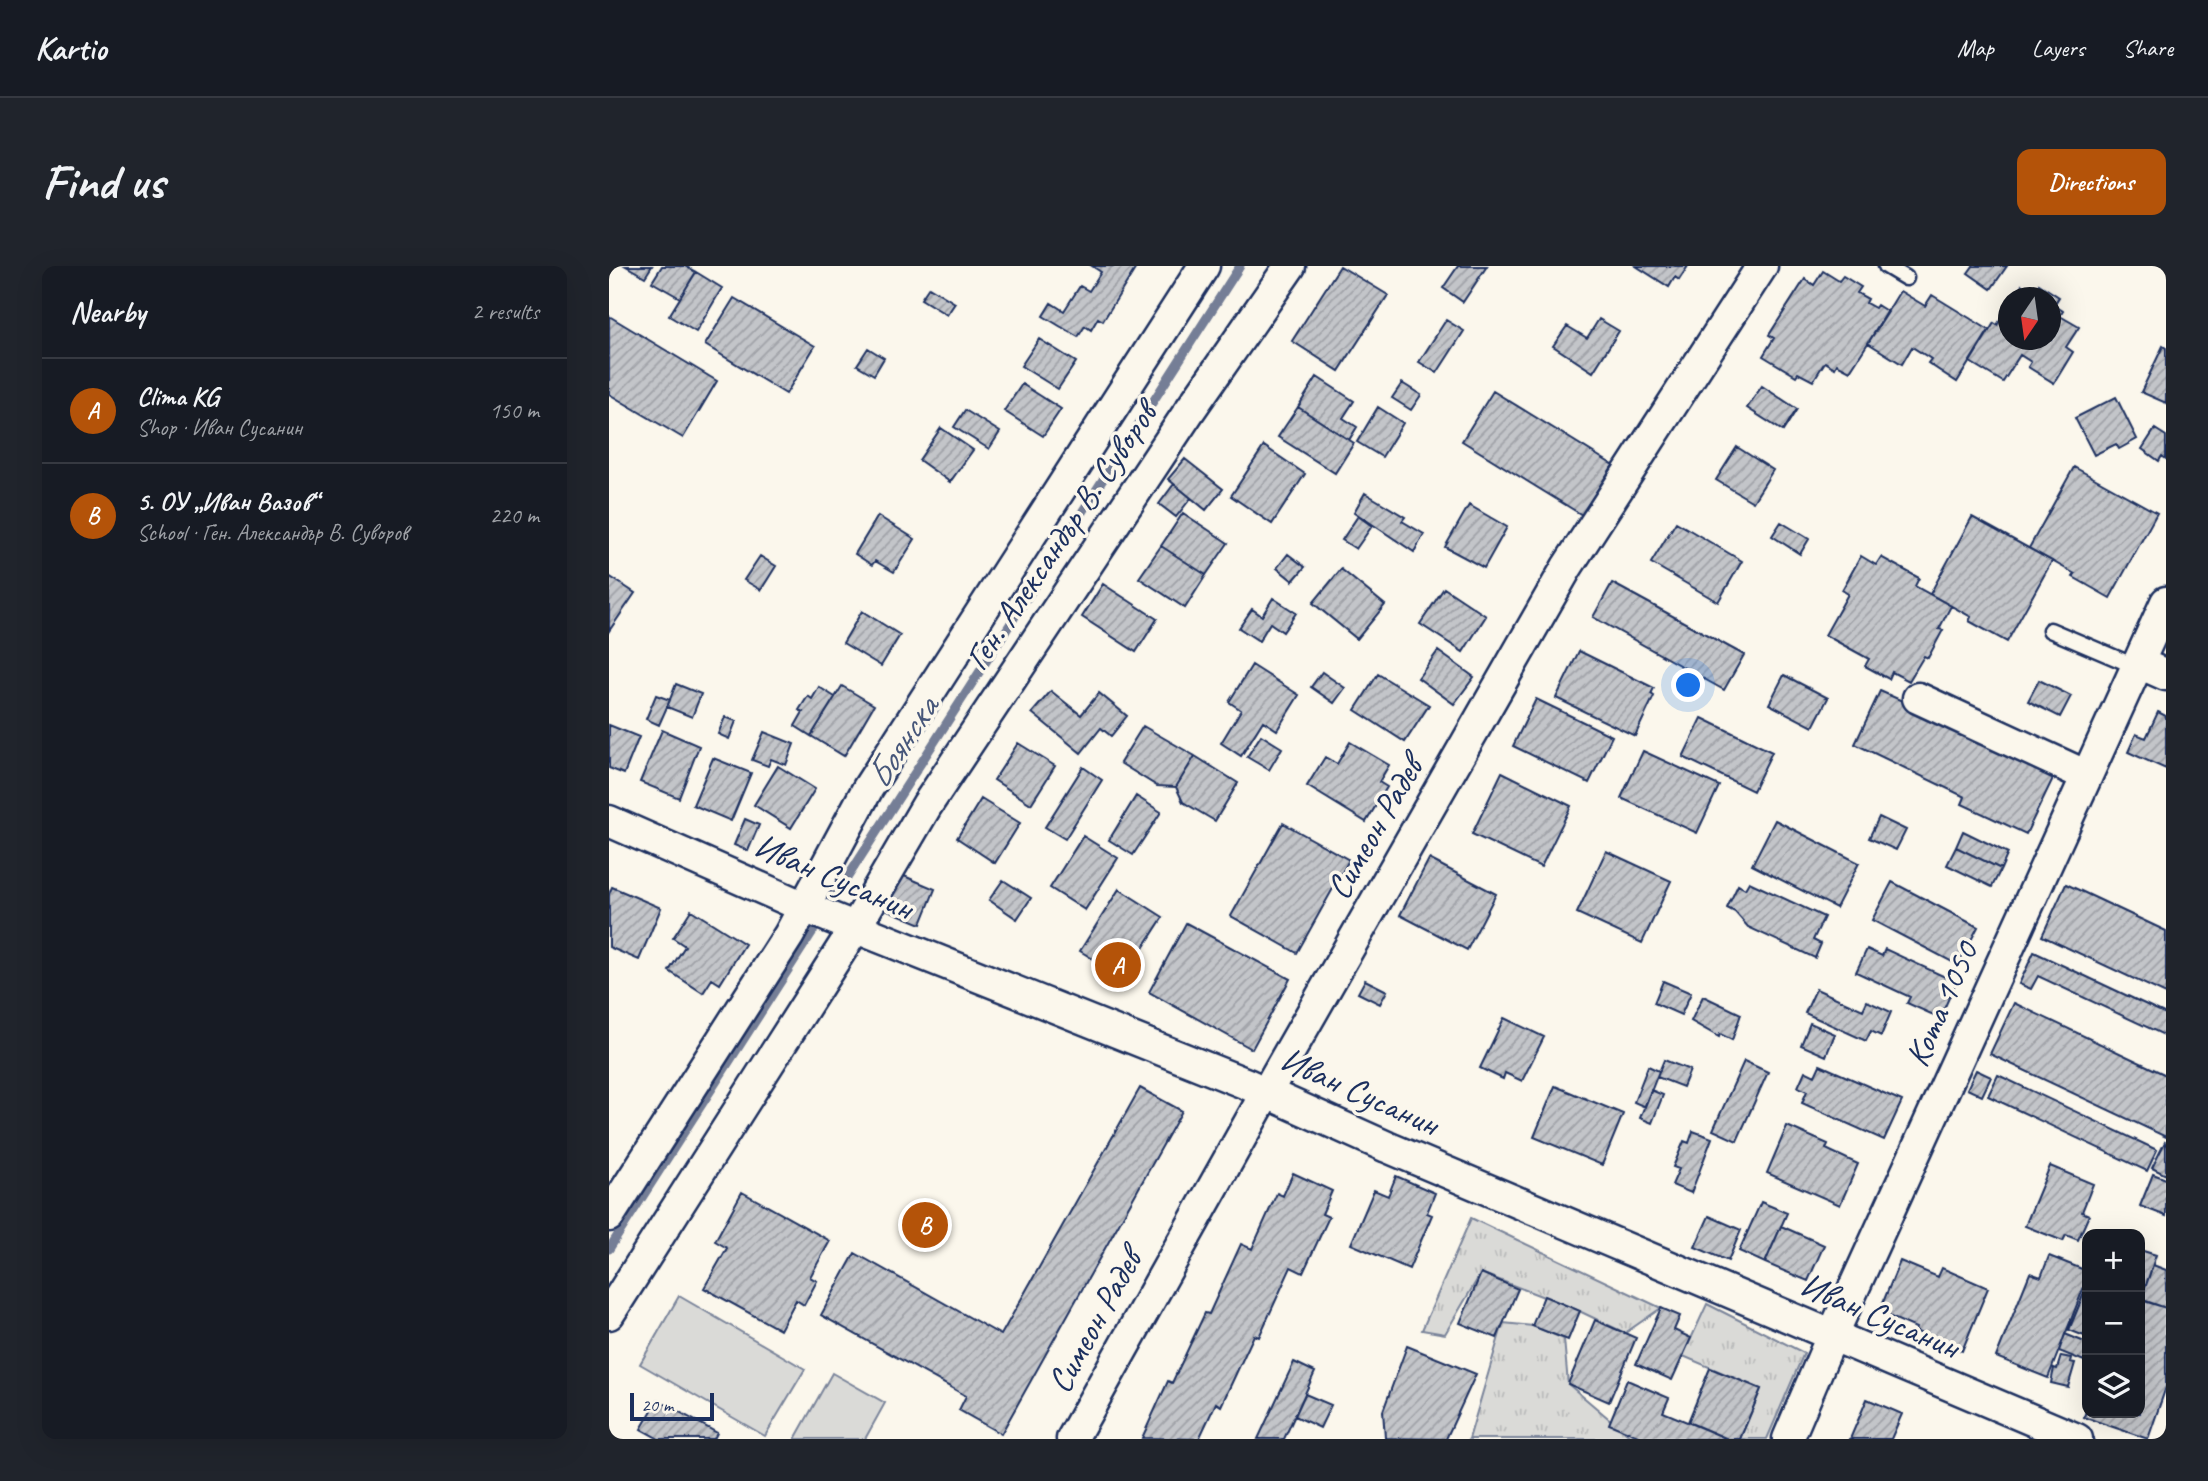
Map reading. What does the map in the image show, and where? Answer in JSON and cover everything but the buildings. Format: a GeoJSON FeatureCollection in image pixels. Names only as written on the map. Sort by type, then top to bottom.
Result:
{"type":"FeatureCollection","features":[{"type":"Feature","properties":{"kind":"street","name":"Ген. Александър В. Суворов"},"geometry":{"type":"LineString","coordinates":[[609,1216],[789,935],[868,788],[1204,266]]}},
{"type":"Feature","properties":{"kind":"street","name":"Ген. Александър В. Суворов"},"geometry":{"type":"LineString","coordinates":[[609,1314],[855,928],[927,805],[1190,410],[1290,266]]}},
{"type":"Feature","properties":{"kind":"street","name":"Симеон Радев"},"geometry":{"type":"LineString","coordinates":[[1072,1439],[1567,567],[1762,266]]}},
{"type":"Feature","properties":{"kind":"street","name":"Кота 1050"},"geometry":{"type":"LineString","coordinates":[[1789,1439],[1832,1336],[2166,603]]}},
{"type":"Feature","properties":{"kind":"street"},"geometry":{"type":"LineString","coordinates":[[2138,665],[2166,675]]}},
{"type":"Feature","properties":{"kind":"street"},"geometry":{"type":"LineString","coordinates":[[1918,698],[2087,776]]}},
{"type":"Feature","properties":{"kind":"street","name":"Иван Сусанин"},"geometry":{"type":"LineString","coordinates":[[609,821],[804,907],[1266,1093],[2077,1439]]}},
{"type":"Feature","properties":{"kind":"lane"},"geometry":{"type":"LineString","coordinates":[[1886,266],[1906,278]]}},
{"type":"Feature","properties":{"kind":"lane"},"geometry":{"type":"LineString","coordinates":[[2050,630],[2138,665]]}},
{"type":"Feature","properties":{"kind":"green space"},"geometry":{"type":"Polygon","coordinates":[[[1471,1218],[1661,1308],[1625,1333],[1575,1309],[1481,1273],[1445,1334],[1422,1330],[1471,1218]]]}},
{"type":"Feature","properties":{"kind":"green space"},"geometry":{"type":"Polygon","coordinates":[[[679,1296],[805,1369],[765,1436],[640,1364],[679,1296]]]}},
{"type":"Feature","properties":{"kind":"green space"},"geometry":{"type":"Polygon","coordinates":[[[1707,1304],[1804,1353],[1767,1439],[1740,1439],[1761,1389],[1683,1356],[1707,1304]]]}},
{"type":"Feature","properties":{"kind":"green space"},"geometry":{"type":"Polygon","coordinates":[[[1503,1323],[1533,1326],[1564,1339],[1568,1384],[1633,1439],[1469,1439],[1503,1323]]]}},
{"type":"Feature","properties":{"kind":"green space"},"geometry":{"type":"Polygon","coordinates":[[[832,1373],[885,1403],[865,1439],[795,1439],[832,1373]]]}},
{"type":"Feature","properties":{"kind":"waterway","name":"Боянска"},"geometry":{"type":"LineString","coordinates":[[609,1249],[1240,266]]}},
{"type":"Feature","properties":{"kind":"place","name":"Clima KG"},"geometry":{"type":"Point","coordinates":[1118,965]}},
{"type":"Feature","properties":{"kind":"place","name":"5. ОУ „Иван Вазов“"},"geometry":{"type":"Point","coordinates":[925,1225]}}]}
